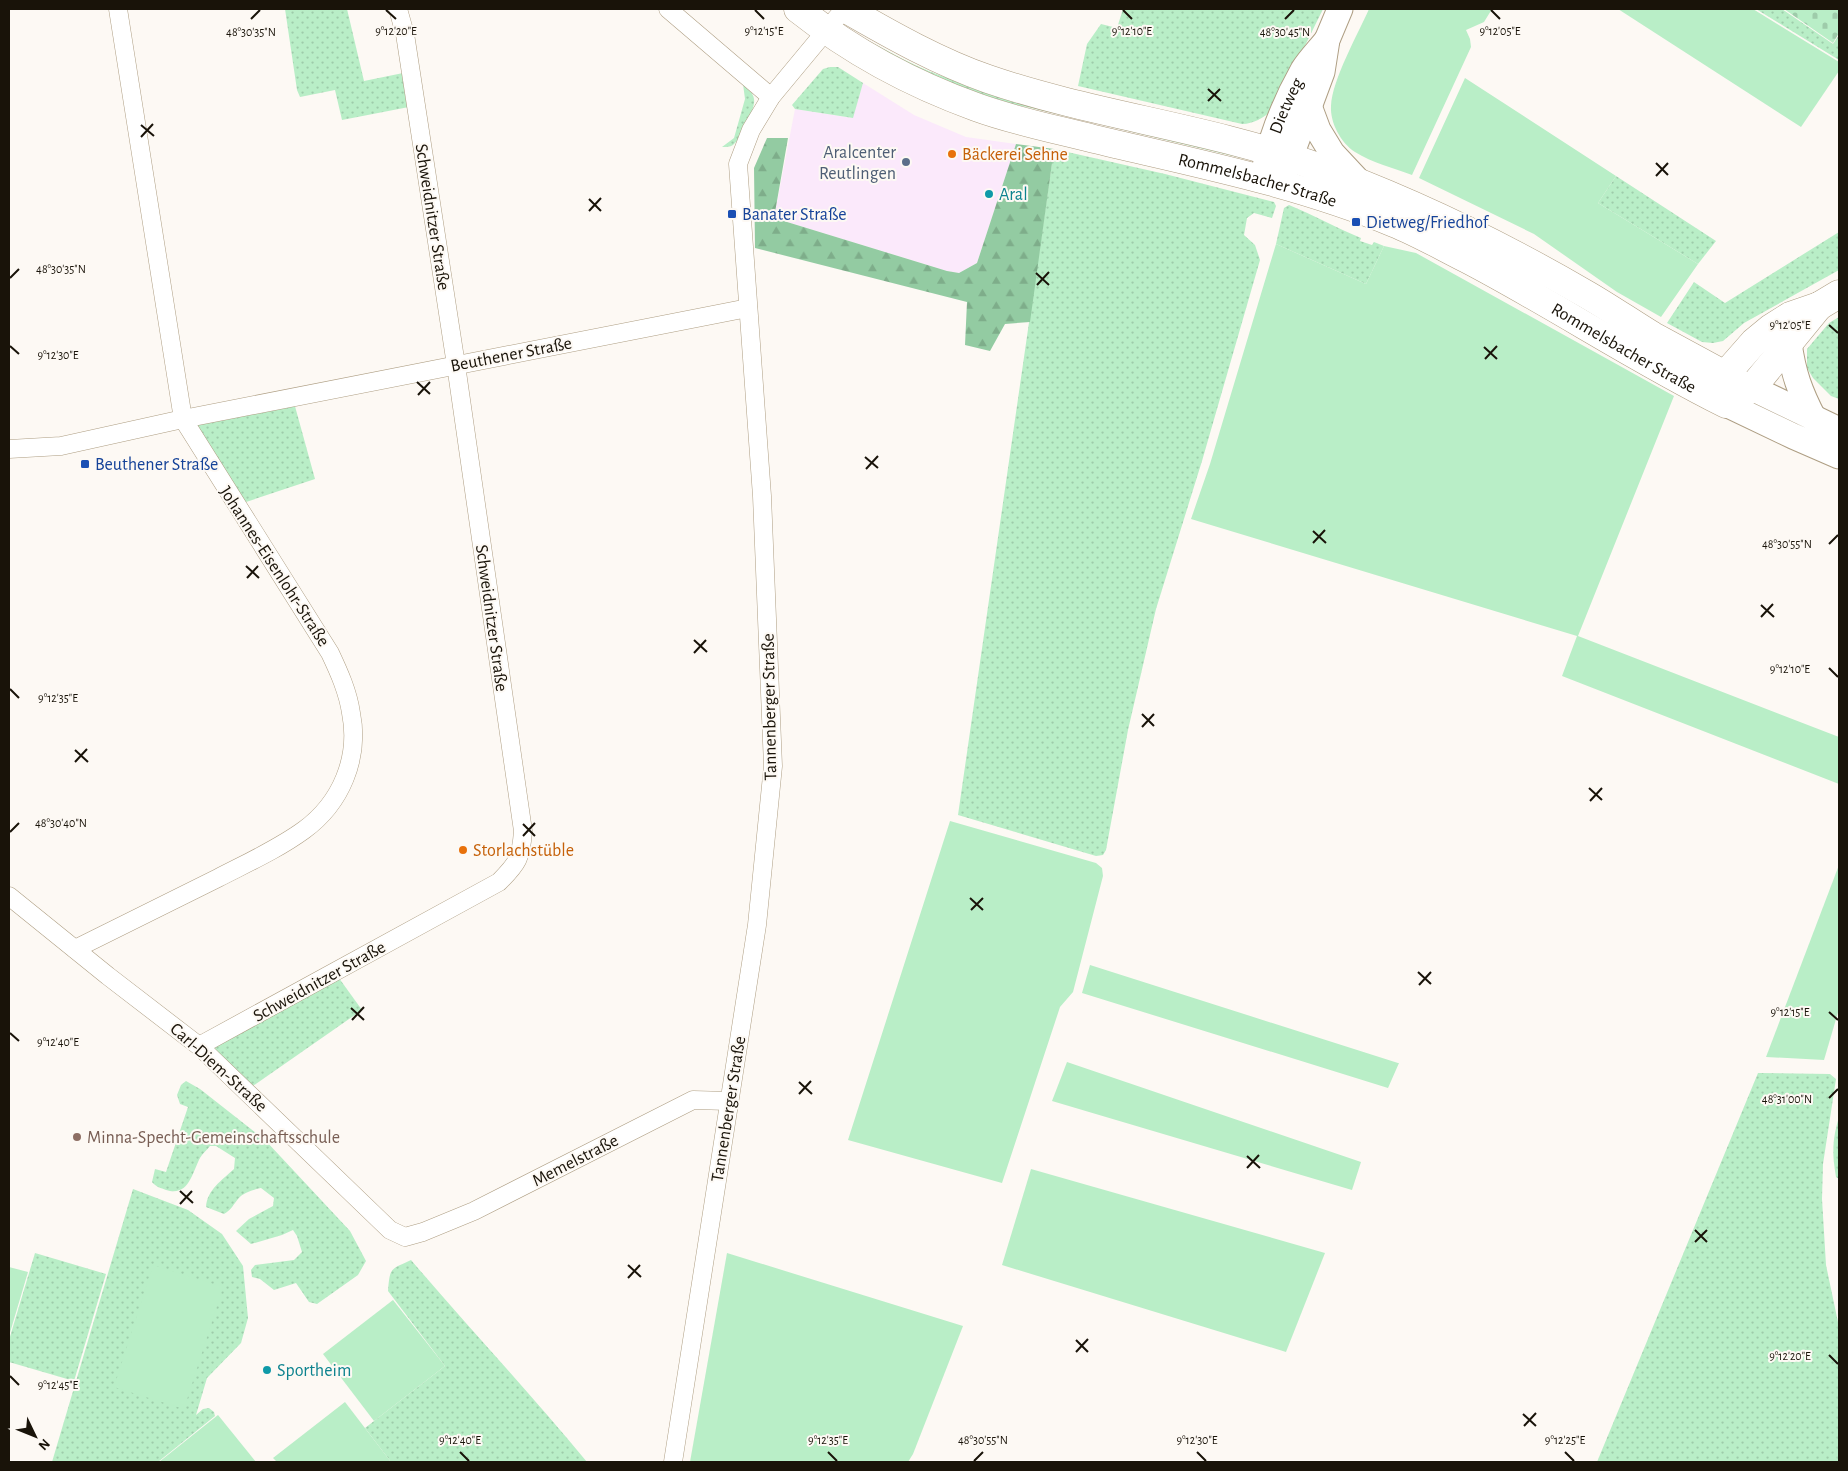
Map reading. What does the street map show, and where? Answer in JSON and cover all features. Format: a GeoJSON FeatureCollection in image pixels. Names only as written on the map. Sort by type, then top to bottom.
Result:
{"type":"FeatureCollection","features":[{"type":"Feature","properties":{"kind":"main road","name":"Rommelsbacher Straße"},"geometry":{"type":"LineString","coordinates":[[798,9],[826,30],[885,66],[975,107],[1031,124],[1271,182],[1395,223],[1506,280],[1683,382],[1726,404]]}},
{"type":"Feature","properties":{"kind":"main road","name":"Rommelsbacher Straße"},"geometry":{"type":"LineString","coordinates":[[845,9],[882,30],[954,65],[987,78],[1046,96],[1280,154],[1360,183],[1438,216],[1518,257],[1725,375]]}},
{"type":"Feature","properties":{"kind":"main road"},"geometry":{"type":"LineString","coordinates":[[1726,404],[1752,388],[1789,343],[1829,300]]}},
{"type":"Feature","properties":{"kind":"main road"},"geometry":{"type":"LineString","coordinates":[[1725,375],[1754,342],[1771,328],[1790,316],[1829,300]]}},
{"type":"Feature","properties":{"kind":"street","name":"Johannes-Eisenlohr-Straße"},"geometry":{"type":"LineString","coordinates":[[75,949],[267,854],[305,829],[328,808],[340,789],[349,769],[354,743],[352,714],[342,679],[330,652],[183,419],[118,9]]}},
{"type":"Feature","properties":{"kind":"street","name":"Schweidnitzer Straße"},"geometry":{"type":"LineString","coordinates":[[199,1046],[499,882],[513,868],[521,852],[523,831],[456,365],[405,34],[398,9]]}},
{"type":"Feature","properties":{"kind":"street"},"geometry":{"type":"LineString","coordinates":[[668,9],[771,97]]}},
{"type":"Feature","properties":{"kind":"street","name":"Tannenberger Straße"},"geometry":{"type":"LineString","coordinates":[[673,1462],[757,925],[772,766],[762,496],[738,164],[751,130],[771,97],[845,9]]}},
{"type":"Feature","properties":{"kind":"street","name":"Dietweg"},"geometry":{"type":"LineString","coordinates":[[1271,182],[1280,154],[1309,106],[1322,72],[1327,40],[1340,9]]}},
{"type":"Feature","properties":{"kind":"street","name":"Dietweg"},"geometry":{"type":"LineString","coordinates":[[1280,154],[1280,118],[1304,69],[1327,40]]}},
{"type":"Feature","properties":{"kind":"street","name":"Dietweg"},"geometry":{"type":"LineString","coordinates":[[1309,106],[1318,130],[1332,153],[1360,183]]}},
{"type":"Feature","properties":{"kind":"street","name":"Beuthener Straße"},"geometry":{"type":"LineString","coordinates":[[9,449],[61,446],[183,419],[748,308]]}},
{"type":"Feature","properties":{"kind":"street"},"geometry":{"type":"LineString","coordinates":[[1789,343],[1791,361],[1799,390],[1814,418]]}},
{"type":"Feature","properties":{"kind":"street"},"geometry":{"type":"LineString","coordinates":[[1725,375],[1726,404]]}},
{"type":"Feature","properties":{"kind":"street","name":"Rommelsbacher Straße"},"geometry":{"type":"LineString","coordinates":[[1725,375],[1839,430]]}},
{"type":"Feature","properties":{"kind":"street","name":"Rommelsbacher Straße"},"geometry":{"type":"LineString","coordinates":[[1726,404],[1839,456]]}},
{"type":"Feature","properties":{"kind":"street","name":"Carl-Diem-Straße"},"geometry":{"type":"LineString","coordinates":[[9,896],[199,1046],[390,1230],[405,1237],[423,1232]]}},
{"type":"Feature","properties":{"kind":"street","name":"Memelstraße"},"geometry":{"type":"LineString","coordinates":[[423,1232],[474,1211],[693,1100],[730,1101]]}},
{"type":"Feature","properties":{"kind":"shaded area"},"geometry":{"type":"Polygon","coordinates":[[[863,83],[914,115],[966,137],[1016,144],[977,263],[959,273],[947,271],[774,218],[795,109],[852,118],[863,83]]]}},
{"type":"Feature","properties":{"kind":"green space"},"geometry":{"type":"Polygon","coordinates":[[[285,9],[347,9],[364,81],[408,72],[414,106],[342,120],[335,90],[300,97],[297,90],[285,9]]]}},
{"type":"Feature","properties":{"kind":"green space"},"geometry":{"type":"Polygon","coordinates":[[[1123,9],[1323,9],[1274,109],[1255,121],[1242,124],[1078,86],[1087,44],[1101,24],[1117,28],[1123,9]]]}},
{"type":"Feature","properties":{"kind":"green space"},"geometry":{"type":"Polygon","coordinates":[[[1369,9],[1492,9],[1484,22],[1466,30],[1471,47],[1412,175],[1355,152],[1341,138],[1332,119],[1332,95],[1336,83],[1369,9]]]}},
{"type":"Feature","properties":{"kind":"green space"},"geometry":{"type":"Polygon","coordinates":[[[1618,9],[1753,9],[1839,62],[1839,71],[1801,127],[1618,9]]]}},
{"type":"Feature","properties":{"kind":"green space"},"geometry":{"type":"Polygon","coordinates":[[[1756,9],[1782,9],[1833,44],[1839,35],[1839,60],[1756,9]]]}},
{"type":"Feature","properties":{"kind":"green space"},"geometry":{"type":"Polygon","coordinates":[[[1784,9],[1839,9],[1839,33],[1833,43],[1784,9]]]}},
{"type":"Feature","properties":{"kind":"green space"},"geometry":{"type":"Polygon","coordinates":[[[856,34],[908,62],[936,74],[1254,161],[1027,107],[998,102],[914,70],[856,34]]]}},
{"type":"Feature","properties":{"kind":"green space"},"geometry":{"type":"Polygon","coordinates":[[[838,67],[863,83],[853,118],[795,109],[792,105],[823,69],[838,67]]]}},
{"type":"Feature","properties":{"kind":"green space"},"geometry":{"type":"Polygon","coordinates":[[[1465,78],[1616,176],[1598,203],[1698,264],[1661,317],[1617,292],[1534,234],[1419,178],[1465,78]]]}},
{"type":"Feature","properties":{"kind":"green space"},"geometry":{"type":"Polygon","coordinates":[[[743,84],[753,97],[753,109],[736,142],[731,146],[722,147],[734,138],[745,99],[743,84]]]}},
{"type":"Feature","properties":{"kind":"green space"},"geometry":{"type":"Polygon","coordinates":[[[767,138],[788,138],[774,218],[947,271],[959,273],[977,263],[1016,144],[1054,149],[1030,322],[1005,324],[990,351],[965,345],[967,302],[755,248],[754,168],[767,138]]]}},
{"type":"Feature","properties":{"kind":"green space"},"geometry":{"type":"Polygon","coordinates":[[[1054,149],[1165,174],[1274,202],[1276,206],[1272,218],[1254,213],[1247,218],[1244,235],[1255,245],[1260,260],[1202,461],[1156,609],[1128,730],[1106,850],[1103,855],[1096,856],[958,815],[1054,149]]]}},
{"type":"Feature","properties":{"kind":"green space"},"geometry":{"type":"Polygon","coordinates":[[[1616,176],[1716,241],[1698,264],[1598,203],[1616,176]]]}},
{"type":"Feature","properties":{"kind":"green space"},"geometry":{"type":"Polygon","coordinates":[[[1289,205],[1361,238],[1360,241],[1372,245],[1374,242],[1384,246],[1366,284],[1276,244],[1284,208],[1289,205]]]}},
{"type":"Feature","properties":{"kind":"green space"},"geometry":{"type":"Polygon","coordinates":[[[1839,232],[1839,270],[1744,323],[1723,341],[1713,343],[1702,342],[1667,323],[1694,282],[1725,303],[1839,232]]]}},
{"type":"Feature","properties":{"kind":"green space"},"geometry":{"type":"Polygon","coordinates":[[[1276,244],[1366,284],[1384,246],[1416,253],[1674,396],[1578,636],[1839,737],[1839,784],[1562,676],[1577,636],[1191,519],[1210,464],[1276,244]]]}},
{"type":"Feature","properties":{"kind":"green space"},"geometry":{"type":"Polygon","coordinates":[[[1839,317],[1839,399],[1831,396],[1813,378],[1807,368],[1807,349],[1829,323],[1839,317]]]}},
{"type":"Feature","properties":{"kind":"green space"},"geometry":{"type":"Polygon","coordinates":[[[293,399],[315,479],[237,505],[184,420],[293,399]]]}},
{"type":"Feature","properties":{"kind":"green space"},"geometry":{"type":"Polygon","coordinates":[[[950,821],[1096,863],[1102,868],[1103,876],[1073,992],[1060,1007],[1002,1183],[848,1140],[950,821]]]}},
{"type":"Feature","properties":{"kind":"green space"},"geometry":{"type":"Polygon","coordinates":[[[1839,865],[1839,1009],[1824,1060],[1766,1057],[1839,865]]]}},
{"type":"Feature","properties":{"kind":"green space"},"geometry":{"type":"Polygon","coordinates":[[[1090,965],[1399,1063],[1388,1088],[1082,993],[1090,965]]]}},
{"type":"Feature","properties":{"kind":"green space"},"geometry":{"type":"Polygon","coordinates":[[[336,974],[362,1010],[247,1090],[202,1048],[336,974]]]}},
{"type":"Feature","properties":{"kind":"green space"},"geometry":{"type":"Polygon","coordinates":[[[1067,1062],[1361,1162],[1352,1190],[1052,1101],[1067,1062]]]}},
{"type":"Feature","properties":{"kind":"green space"},"geometry":{"type":"Polygon","coordinates":[[[1758,1073],[1830,1074],[1836,1079],[1823,1164],[1822,1199],[1826,1265],[1839,1327],[1839,1462],[1597,1462],[1758,1073]]]}},
{"type":"Feature","properties":{"kind":"green space"},"geometry":{"type":"Polygon","coordinates":[[[186,1081],[200,1089],[266,1141],[350,1231],[366,1261],[358,1275],[317,1304],[309,1302],[296,1283],[274,1290],[260,1279],[252,1277],[251,1270],[255,1265],[294,1260],[302,1252],[293,1230],[251,1244],[236,1231],[249,1219],[273,1206],[274,1198],[261,1188],[243,1195],[224,1214],[206,1207],[212,1190],[234,1169],[235,1158],[216,1146],[210,1146],[202,1155],[189,1182],[180,1190],[166,1190],[152,1182],[155,1169],[166,1172],[188,1107],[180,1104],[177,1095],[181,1085],[186,1081]]]}},
{"type":"Feature","properties":{"kind":"green space"},"geometry":{"type":"Polygon","coordinates":[[[1839,1117],[1839,1179],[1836,1177],[1833,1154],[1839,1117]]]}},
{"type":"Feature","properties":{"kind":"green space"},"geometry":{"type":"Polygon","coordinates":[[[1031,1169],[1325,1253],[1286,1352],[1002,1265],[1031,1169]]]}},
{"type":"Feature","properties":{"kind":"green space"},"geometry":{"type":"Polygon","coordinates":[[[133,1189],[188,1210],[222,1234],[243,1266],[248,1318],[241,1343],[207,1378],[196,1415],[203,1409],[209,1408],[214,1412],[215,1416],[158,1462],[52,1462],[133,1189]]]}},
{"type":"Feature","properties":{"kind":"green space"},"geometry":{"type":"Polygon","coordinates":[[[35,1253],[106,1274],[74,1381],[9,1362],[9,1340],[35,1253]]]}},
{"type":"Feature","properties":{"kind":"green space"},"geometry":{"type":"Polygon","coordinates":[[[727,1253],[963,1326],[913,1454],[908,1462],[690,1462],[727,1253]]]}},
{"type":"Feature","properties":{"kind":"green space"},"geometry":{"type":"Polygon","coordinates":[[[411,1260],[587,1462],[391,1462],[365,1428],[445,1366],[388,1291],[389,1277],[392,1270],[411,1260]]]}},
{"type":"Feature","properties":{"kind":"green space"},"geometry":{"type":"Polygon","coordinates":[[[153,1265],[223,1287],[184,1409],[114,1387],[153,1265]]]}},
{"type":"Feature","properties":{"kind":"green space"},"geometry":{"type":"Polygon","coordinates":[[[9,1267],[28,1272],[9,1336],[9,1267]]]}},
{"type":"Feature","properties":{"kind":"green space"},"geometry":{"type":"Polygon","coordinates":[[[393,1300],[445,1366],[374,1421],[323,1354],[393,1300]]]}},
{"type":"Feature","properties":{"kind":"green space"},"geometry":{"type":"Polygon","coordinates":[[[345,1402],[391,1462],[277,1462],[273,1458],[345,1402]]]}},
{"type":"Feature","properties":{"kind":"green space"},"geometry":{"type":"Polygon","coordinates":[[[218,1415],[256,1462],[159,1462],[218,1415]]]}},
{"type":"Feature","properties":{"kind":"place","name":"Bäckerei Sehne"},"geometry":{"type":"Point","coordinates":[952,154]}},
{"type":"Feature","properties":{"kind":"place","name":"Aralcenter Reutlingen"},"geometry":{"type":"Point","coordinates":[906,162]}},
{"type":"Feature","properties":{"kind":"place","name":"Aral"},"geometry":{"type":"Point","coordinates":[989,194]}},
{"type":"Feature","properties":{"kind":"place","name":"Banater Straße"},"geometry":{"type":"Point","coordinates":[732,214]}},
{"type":"Feature","properties":{"kind":"place","name":"Dietweg/Friedhof"},"geometry":{"type":"Point","coordinates":[1356,222]}},
{"type":"Feature","properties":{"kind":"place","name":"Beuthener Straße"},"geometry":{"type":"Point","coordinates":[85,464]}},
{"type":"Feature","properties":{"kind":"place","name":"Storlachstüble"},"geometry":{"type":"Point","coordinates":[463,850]}},
{"type":"Feature","properties":{"kind":"place","name":"Minna-Specht-Gemeinschaftsschule"},"geometry":{"type":"Point","coordinates":[77,1137]}},
{"type":"Feature","properties":{"kind":"place","name":"Sportheim"},"geometry":{"type":"Point","coordinates":[267,1370]}}]}
